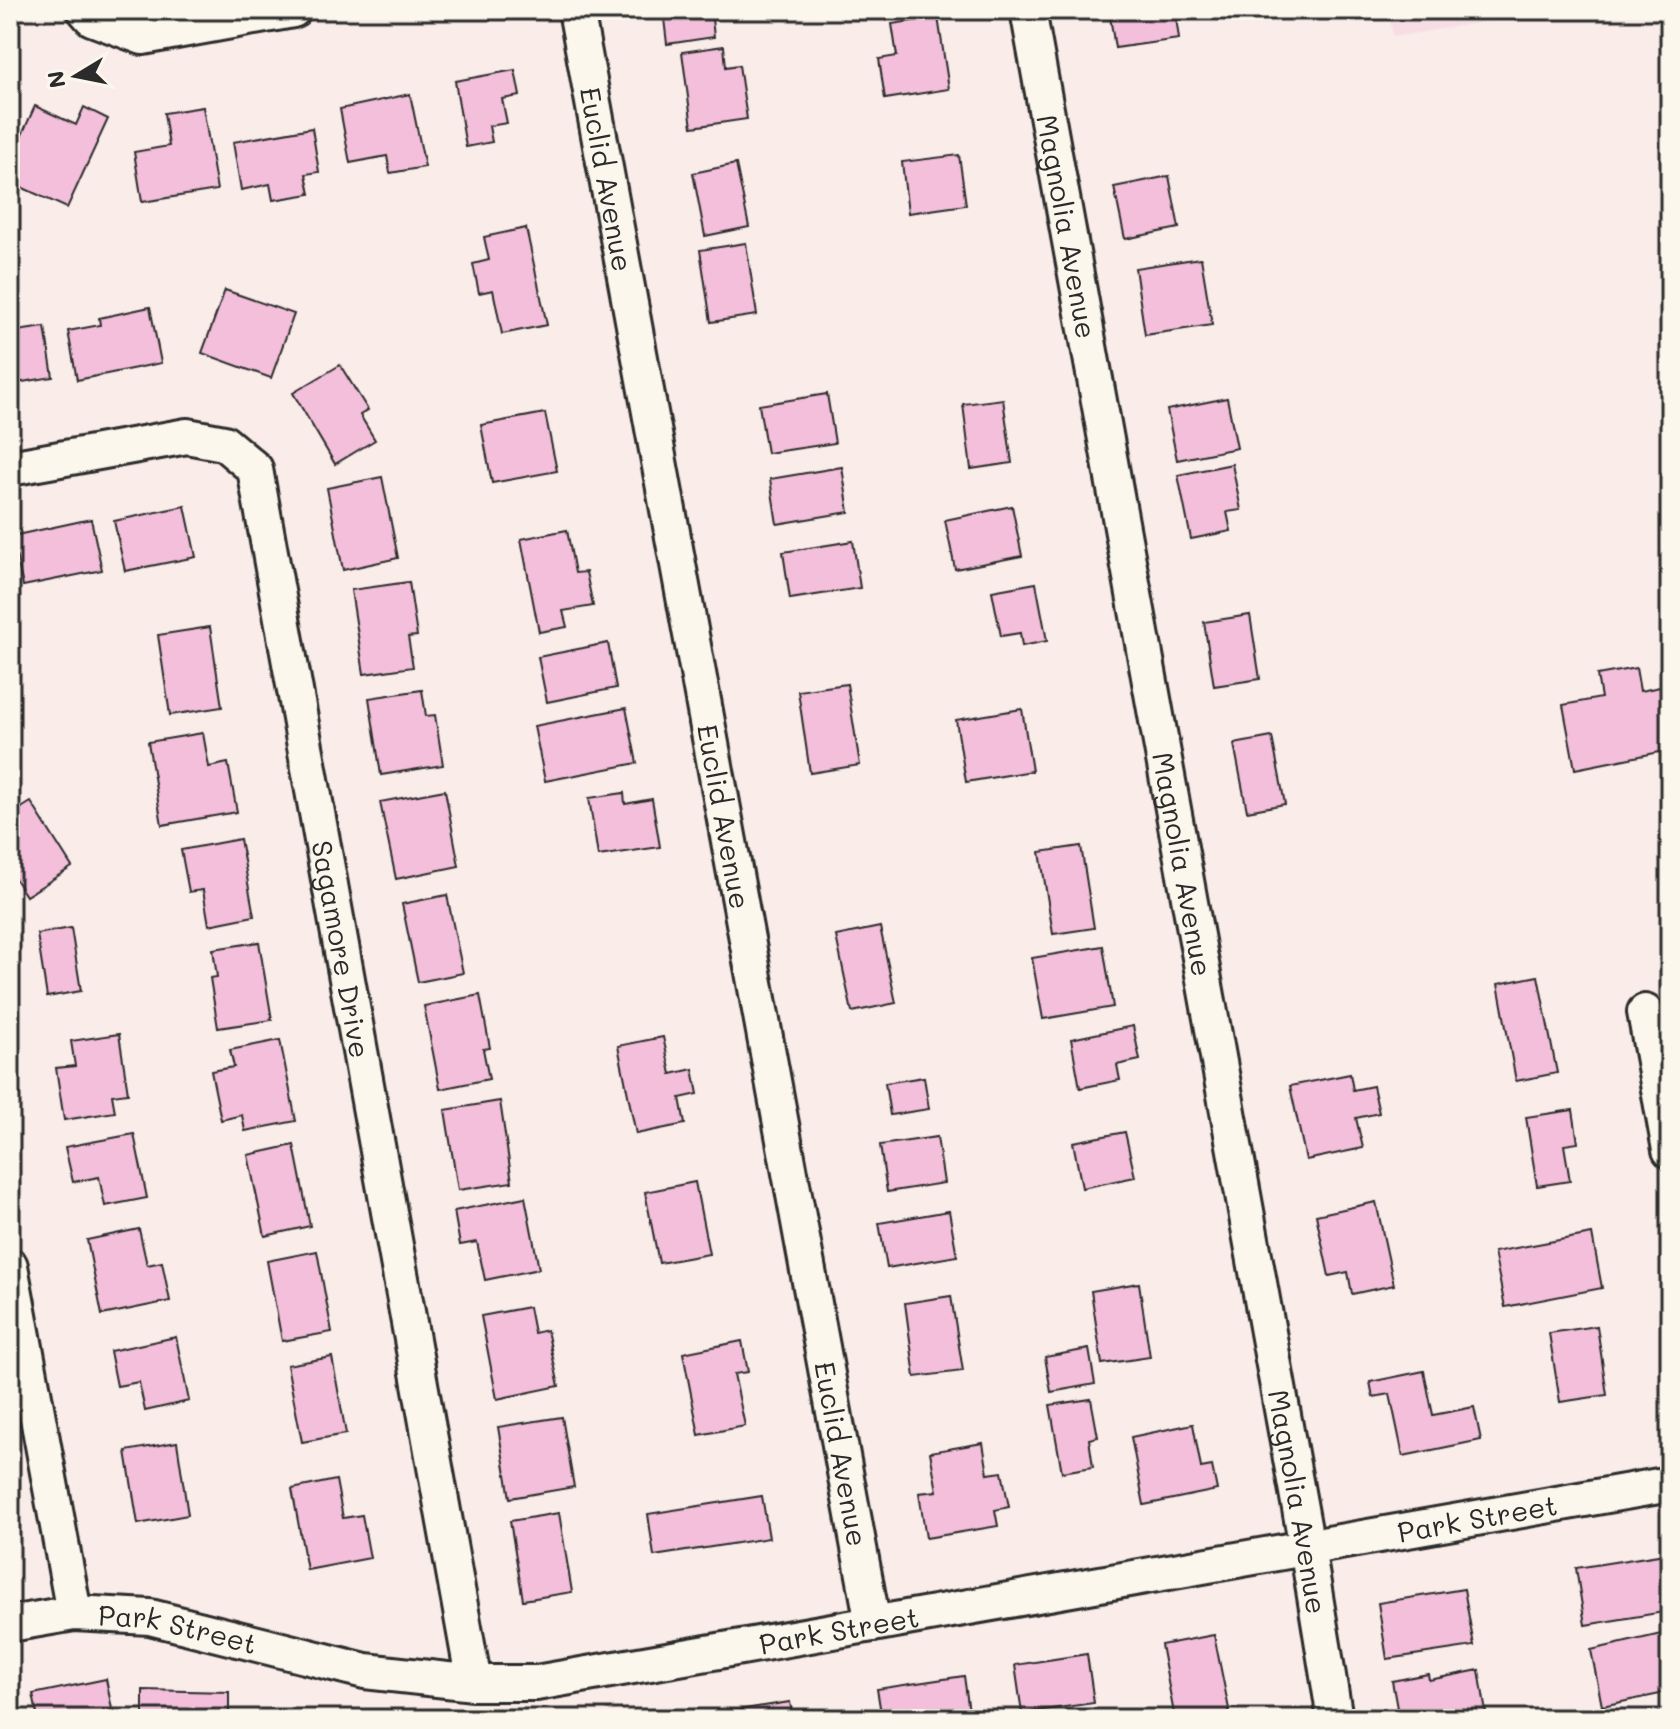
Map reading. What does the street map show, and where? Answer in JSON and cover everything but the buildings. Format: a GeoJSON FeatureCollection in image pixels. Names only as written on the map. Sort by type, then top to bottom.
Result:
{"type":"FeatureCollection","features":[{"type":"Feature","properties":{"kind":"street"},"geometry":{"type":"LineString","coordinates":[[85,10],[92,18],[143,37],[293,10]]}},
{"type":"Feature","properties":{"kind":"street","name":"Euclid Avenue"},"geometry":{"type":"LineString","coordinates":[[576,10],[873,1624]]}},
{"type":"Feature","properties":{"kind":"street","name":"Magnolia Avenue"},"geometry":{"type":"LineString","coordinates":[[1028,10],[1307,1547],[1335,1719]]}},
{"type":"Feature","properties":{"kind":"street","name":"Sagamore Drive"},"geometry":{"type":"LineString","coordinates":[[10,468],[187,436],[224,443],[255,469],[474,1683]]}},
{"type":"Feature","properties":{"kind":"street"},"geometry":{"type":"LineString","coordinates":[[1645,1012],[1670,1150]]}},
{"type":"Feature","properties":{"kind":"street"},"geometry":{"type":"LineString","coordinates":[[10,1266],[74,1613]]}},
{"type":"Feature","properties":{"kind":"street","name":"Park Street"},"geometry":{"type":"LineString","coordinates":[[10,1624],[74,1613],[150,1617],[365,1671],[474,1683],[536,1683],[1670,1484]]}},
{"type":"Feature","properties":{"kind":"shaded area"},"geometry":{"type":"Polygon","coordinates":[[[1388,10],[1555,10],[1393,37],[1388,10]]]}}]}
